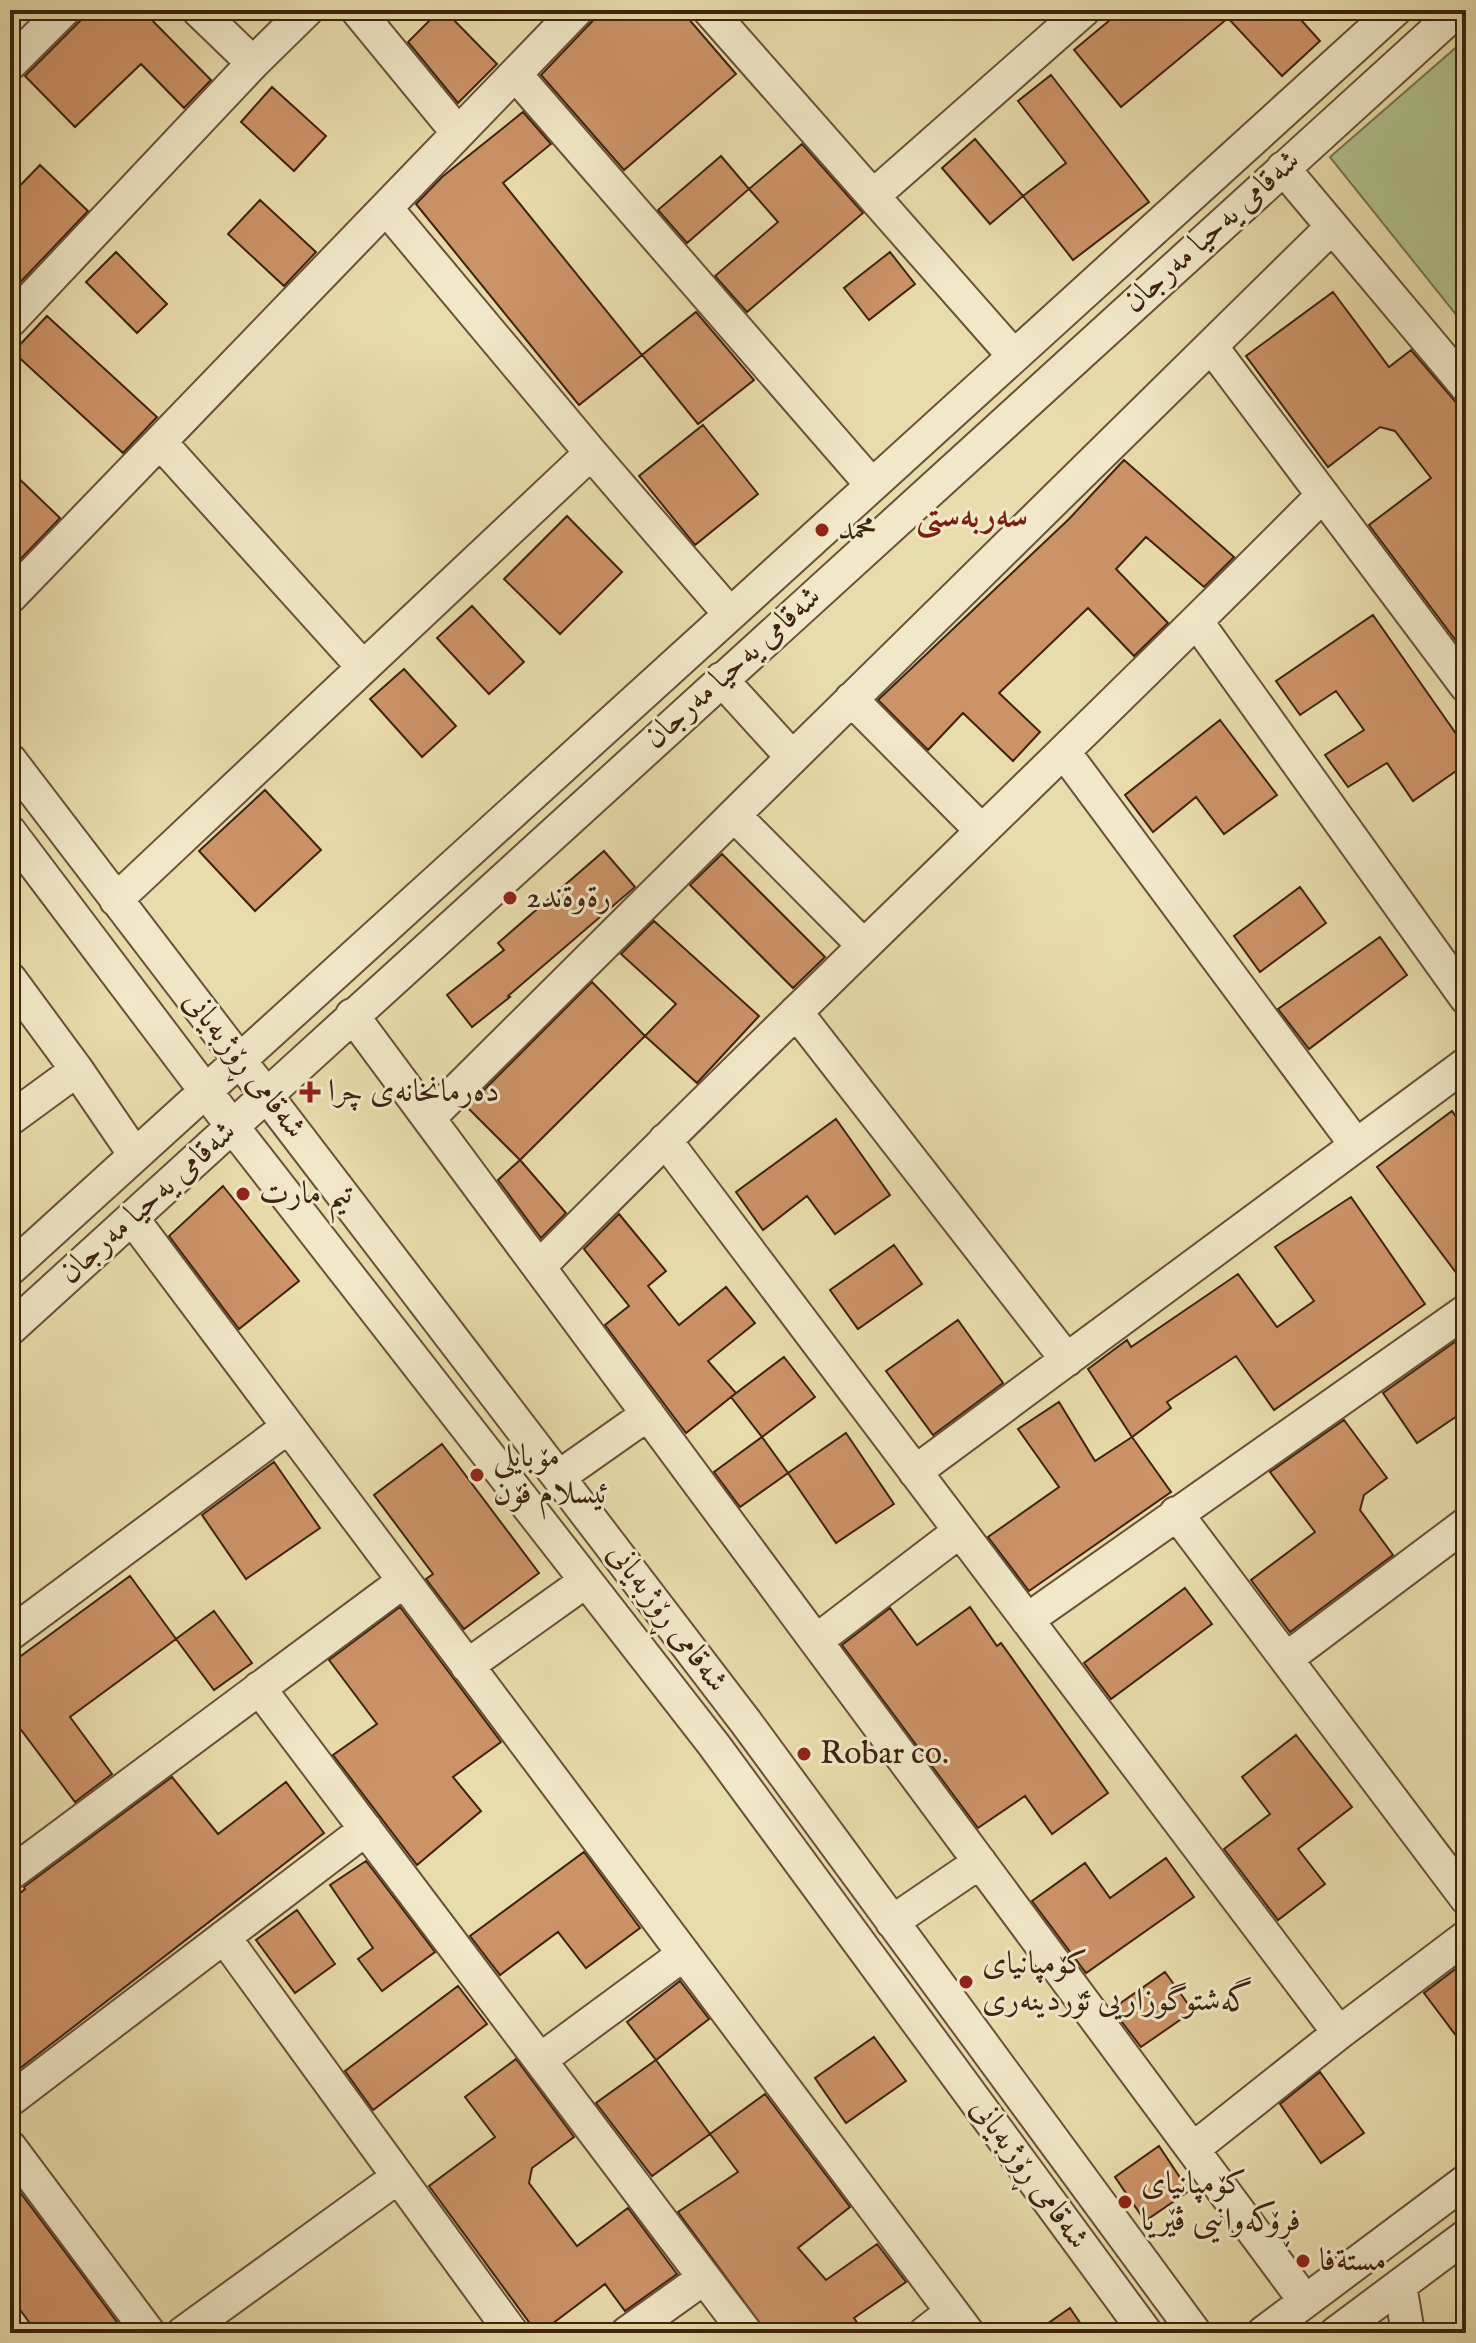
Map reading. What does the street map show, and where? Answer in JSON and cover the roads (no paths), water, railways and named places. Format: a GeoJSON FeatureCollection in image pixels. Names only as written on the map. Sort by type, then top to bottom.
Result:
{"type":"FeatureCollection","features":[{"type":"Feature","properties":{"kind":"street"},"geometry":{"type":"LineString","coordinates":[[10,64],[64,10]]}},
{"type":"Feature","properties":{"kind":"street"},"geometry":{"type":"LineString","coordinates":[[198,10],[253,63]]}},
{"type":"Feature","properties":{"kind":"street"},"geometry":{"type":"LineString","coordinates":[[10,321],[253,63],[307,10]]}},
{"type":"Feature","properties":{"kind":"street"},"geometry":{"type":"LineString","coordinates":[[357,10],[458,133]]}},
{"type":"Feature","properties":{"kind":"street"},"geometry":{"type":"LineString","coordinates":[[10,597],[577,10]]}},
{"type":"Feature","properties":{"kind":"street"},"geometry":{"type":"LineString","coordinates":[[709,10],[1013,355]]}},
{"type":"Feature","properties":{"kind":"street"},"geometry":{"type":"LineString","coordinates":[[873,196],[1084,10]]}},
{"type":"Feature","properties":{"kind":"street","name":"شەقامی یەحیا مەرجان"},"geometry":{"type":"LineString","coordinates":[[10,1269],[1395,10]]}},
{"type":"Feature","properties":{"kind":"street","name":"شەقامی یەحیا مەرجان"},"geometry":{"type":"LineString","coordinates":[[10,1329],[1458,10]]}},
{"type":"Feature","properties":{"kind":"street"},"geometry":{"type":"LineString","coordinates":[[515,74],[871,484]]}},
{"type":"Feature","properties":{"kind":"street"},"geometry":{"type":"LineString","coordinates":[[1283,168],[1466,386]]}},
{"type":"Feature","properties":{"kind":"street"},"geometry":{"type":"LineString","coordinates":[[386,208],[729,613]]}},
{"type":"Feature","properties":{"kind":"street"},"geometry":{"type":"LineString","coordinates":[[429,1118],[1332,227]]}},
{"type":"Feature","properties":{"kind":"street"},"geometry":{"type":"LineString","coordinates":[[1211,346],[1466,686]]}},
{"type":"Feature","properties":{"kind":"street"},"geometry":{"type":"LineString","coordinates":[[160,442],[363,667]]}},
{"type":"Feature","properties":{"kind":"street"},"geometry":{"type":"LineString","coordinates":[[116,900],[591,453]]}},
{"type":"Feature","properties":{"kind":"street"},"geometry":{"type":"LineString","coordinates":[[539,1267],[1323,495]]}},
{"type":"Feature","properties":{"kind":"street"},"geometry":{"type":"LineString","coordinates":[[814,536],[842,569]]}},
{"type":"Feature","properties":{"kind":"street"},"geometry":{"type":"LineString","coordinates":[[1197,622],[1466,998]]}},
{"type":"Feature","properties":{"kind":"street"},"geometry":{"type":"LineString","coordinates":[[721,679],[792,757]]}},
{"type":"Feature","properties":{"kind":"street"},"geometry":{"type":"LineString","coordinates":[[851,699],[982,831]]}},
{"type":"Feature","properties":{"kind":"street"},"geometry":{"type":"LineString","coordinates":[[1064,752],[1356,1145]]}},
{"type":"Feature","properties":{"kind":"street","name":"شەقامی ڕۆژبەیانی"},"geometry":{"type":"LineString","coordinates":[[10,760],[745,1721],[1195,2333]]}},
{"type":"Feature","properties":{"kind":"street"},"geometry":{"type":"LineString","coordinates":[[734,815],[864,946]]}},
{"type":"Feature","properties":{"kind":"street","name":"شەقامی ڕۆژبەیانی"},"geometry":{"type":"LineString","coordinates":[[10,832],[232,1126],[714,1745],[1146,2333]]}},
{"type":"Feature","properties":{"kind":"street"},"geometry":{"type":"LineString","coordinates":[[10,979],[135,1155]]}},
{"type":"Feature","properties":{"kind":"street"},"geometry":{"type":"LineString","coordinates":[[796,1012],[1067,1360]]}},
{"type":"Feature","properties":{"kind":"street"},"geometry":{"type":"LineString","coordinates":[[352,1015],[1305,2301]]}},
{"type":"Feature","properties":{"kind":"street"},"geometry":{"type":"LineString","coordinates":[[915,1472],[1466,1064]]}},
{"type":"Feature","properties":{"kind":"street"},"geometry":{"type":"LineString","coordinates":[[10,1119],[77,1070]]}},
{"type":"Feature","properties":{"kind":"street"},"geometry":{"type":"LineString","coordinates":[[665,1140],[1339,2033]]}},
{"type":"Feature","properties":{"kind":"street"},"geometry":{"type":"LineString","coordinates":[[132,1218],[960,2323],[925,2333]]}},
{"type":"Feature","properties":{"kind":"street"},"geometry":{"type":"LineString","coordinates":[[1027,1620],[1466,1311]]}},
{"type":"Feature","properties":{"kind":"street"},"geometry":{"type":"LineString","coordinates":[[560,1476],[648,1414]]}},
{"type":"Feature","properties":{"kind":"street"},"geometry":{"type":"LineString","coordinates":[[10,1634],[288,1427]]}},
{"type":"Feature","properties":{"kind":"street"},"geometry":{"type":"LineString","coordinates":[[1176,1513],[1466,1898]]}},
{"type":"Feature","properties":{"kind":"street"},"geometry":{"type":"LineString","coordinates":[[1286,1659],[1466,1524]]}},
{"type":"Feature","properties":{"kind":"street"},"geometry":{"type":"LineString","coordinates":[[816,1641],[960,1531]]}},
{"type":"Feature","properties":{"kind":"street"},"geometry":{"type":"LineString","coordinates":[[13,1866],[404,1581]]}},
{"type":"Feature","properties":{"kind":"street"},"geometry":{"type":"LineString","coordinates":[[467,1666],[586,1581]]}},
{"type":"Feature","properties":{"kind":"street"},"geometry":{"type":"LineString","coordinates":[[259,1688],[746,2333]]}},
{"type":"Feature","properties":{"kind":"street"},"geometry":{"type":"LineString","coordinates":[[714,1745],[745,1721]]}},
{"type":"Feature","properties":{"kind":"street"},"geometry":{"type":"LineString","coordinates":[[10,2100],[366,1829]]}},
{"type":"Feature","properties":{"kind":"street"},"geometry":{"type":"LineString","coordinates":[[892,1922],[980,1862]]}},
{"type":"Feature","properties":{"kind":"street"},"geometry":{"type":"LineString","coordinates":[[224,1937],[512,2333]]}},
{"type":"Feature","properties":{"kind":"street"},"geometry":{"type":"LineString","coordinates":[[1193,2149],[1466,1937]]}},
{"type":"Feature","properties":{"kind":"street"},"geometry":{"type":"LineString","coordinates":[[540,2060],[684,1954]]}},
{"type":"Feature","properties":{"kind":"street"},"geometry":{"type":"LineString","coordinates":[[10,2147],[149,2333]]}},
{"type":"Feature","properties":{"kind":"street"},"geometry":{"type":"LineString","coordinates":[[183,2333],[398,2177]]}},
{"type":"Feature","properties":{"kind":"street"},"geometry":{"type":"LineString","coordinates":[[1263,2333],[1466,2181]]}},
{"type":"Feature","properties":{"kind":"street"},"geometry":{"type":"LineString","coordinates":[[1336,2333],[1462,2239],[1431,2207]]}},
{"type":"Feature","properties":{"kind":"street"},"geometry":{"type":"LineString","coordinates":[[627,2333],[704,2278]]}},
{"type":"Feature","properties":{"kind":"street"},"geometry":{"type":"LineString","coordinates":[[1400,2285],[1408,2333]]}},
{"type":"Feature","properties":{"kind":"place","name":"محمد"},"geometry":{"type":"Point","coordinates":[822,530]}},
{"type":"Feature","properties":{"kind":"place","name":"رةوةند2"},"geometry":{"type":"Point","coordinates":[510,898]}},
{"type":"Feature","properties":{"kind":"place","name":"دەرمانخانەی چرا"},"geometry":{"type":"Point","coordinates":[310,1092]}},
{"type":"Feature","properties":{"kind":"place","name":"تیم مارت"},"geometry":{"type":"Point","coordinates":[243,1194]}},
{"type":"Feature","properties":{"kind":"place","name":"مۆبایلی ئیسلام فۆن"},"geometry":{"type":"Point","coordinates":[477,1475]}},
{"type":"Feature","properties":{"kind":"place","name":"Robar co."},"geometry":{"type":"Point","coordinates":[804,1754]}},
{"type":"Feature","properties":{"kind":"place","name":"کۆمپانیای گەشتوگوزاریی ئۆردینەری"},"geometry":{"type":"Point","coordinates":[966,1982]}},
{"type":"Feature","properties":{"kind":"place","name":"کۆمپانیای فڕۆکەوانیی ڤێریا"},"geometry":{"type":"Point","coordinates":[1125,2202]}},
{"type":"Feature","properties":{"kind":"place","name":"مستةفا"},"geometry":{"type":"Point","coordinates":[1303,2261]}},
{"type":"Feature","properties":{"kind":"district","name":"سه‌ربه‌ستی"},"geometry":{"type":"Point","coordinates":[972,516]}}]}
